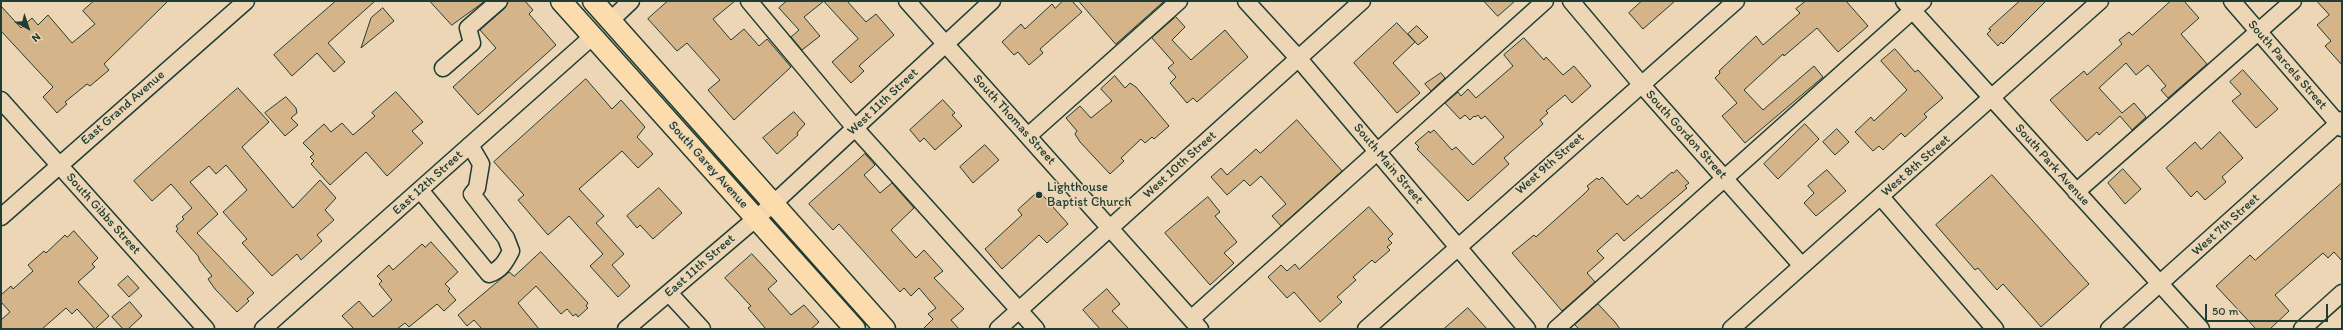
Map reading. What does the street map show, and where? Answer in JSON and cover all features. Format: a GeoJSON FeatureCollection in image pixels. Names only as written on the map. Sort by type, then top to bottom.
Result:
{"type":"FeatureCollection","features":[{"type":"Feature","properties":{"kind":"main road","name":"South Garey Avenue"},"geometry":{"type":"LineString","coordinates":[[561,1],[855,329]]}},
{"type":"Feature","properties":{"kind":"main road","name":"South Garey Avenue"},"geometry":{"type":"LineString","coordinates":[[593,1],[886,329]]}},
{"type":"Feature","properties":{"kind":"street","name":"East Grand Avenue"},"geometry":{"type":"LineString","coordinates":[[1,216],[246,1]]}},
{"type":"Feature","properties":{"kind":"street"},"geometry":{"type":"LineString","coordinates":[[443,68],[472,43],[468,28],[500,1]]}},
{"type":"Feature","properties":{"kind":"street"},"geometry":{"type":"LineString","coordinates":[[610,21],[632,1]]}},
{"type":"Feature","properties":{"kind":"street"},"geometry":{"type":"LineString","coordinates":[[749,1],[855,128],[1036,329]]}},
{"type":"Feature","properties":{"kind":"street","name":"South Thomas Street"},"geometry":{"type":"LineString","coordinates":[[907,1],[1195,324]]}},
{"type":"Feature","properties":{"kind":"street","name":"West 11th Street"},"geometry":{"type":"LineString","coordinates":[[774,203],[992,1]]}},
{"type":"Feature","properties":{"kind":"street"},"geometry":{"type":"LineString","coordinates":[[1028,136],[1178,1]]}},
{"type":"Feature","properties":{"kind":"street","name":"South Main Street"},"geometry":{"type":"LineString","coordinates":[[1246,1],[1300,59],[1527,329]]}},
{"type":"Feature","properties":{"kind":"street","name":"West 10th Street"},"geometry":{"type":"LineString","coordinates":[[998,329],[1300,59],[1362,1]]}},
{"type":"Feature","properties":{"kind":"street"},"geometry":{"type":"LineString","coordinates":[[1195,324],[1378,152],[1545,1]]}},
{"type":"Feature","properties":{"kind":"street","name":"South Gordon Street"},"geometry":{"type":"LineString","coordinates":[[1571,1],[1641,84],[1802,266]]}},
{"type":"Feature","properties":{"kind":"street","name":"West 9th Street"},"geometry":{"type":"LineString","coordinates":[[1366,329],[1457,246],[1736,1]]}},
{"type":"Feature","properties":{"kind":"street","name":"West 8th Street"},"geometry":{"type":"LineString","coordinates":[[1731,329],[1991,100],[2100,1]]}},
{"type":"Feature","properties":{"kind":"street","name":"South Parcels Street"},"geometry":{"type":"LineString","coordinates":[[2232,1],[2340,124]]}},
{"type":"Feature","properties":{"kind":"street"},"geometry":{"type":"LineString","coordinates":[[2076,192],[2293,1]]}},
{"type":"Feature","properties":{"kind":"street"},"geometry":{"type":"LineString","coordinates":[[1556,329],[1724,178],[1913,4]]}},
{"type":"Feature","properties":{"kind":"street","name":"South Park Avenue"},"geometry":{"type":"LineString","coordinates":[[1913,4],[1991,100],[2201,329]]}},
{"type":"Feature","properties":{"kind":"street","name":"East 12th Street"},"geometry":{"type":"LineString","coordinates":[[263,329],[593,36]]}},
{"type":"Feature","properties":{"kind":"street","name":"South Gibbs Street"},"geometry":{"type":"LineString","coordinates":[[1,100],[206,329]]}},
{"type":"Feature","properties":{"kind":"street","name":"West 7th Street"},"geometry":{"type":"LineString","coordinates":[[2109,329],[2340,124]]}},
{"type":"Feature","properties":{"kind":"street"},"geometry":{"type":"LineString","coordinates":[[420,190],[489,274],[496,272],[506,262],[510,251],[506,238],[472,194],[477,188],[481,164],[470,146]]}},
{"type":"Feature","properties":{"kind":"street"},"geometry":{"type":"LineString","coordinates":[[1881,197],[1995,329]]}},
{"type":"Feature","properties":{"kind":"street","name":"East 11th Street"},"geometry":{"type":"LineString","coordinates":[[626,329],[774,203]]}},
{"type":"Feature","properties":{"kind":"street"},"geometry":{"type":"LineString","coordinates":[[669,292],[702,329]]}},
{"type":"Feature","properties":{"kind":"street"},"geometry":{"type":"LineString","coordinates":[[2302,329],[2342,293]]}},
{"type":"Feature","properties":{"kind":"building"},"geometry":{"type":"Polygon","coordinates":[[[94,1],[168,1],[104,64],[109,70],[90,86],[87,84],[65,102],[67,104],[57,113],[43,97],[53,87],[1,31],[1,6],[21,28],[32,18],[38,25],[48,15],[72,43],[95,24],[83,11],[94,1]]]}},
{"type":"Feature","properties":{"kind":"building"},"geometry":{"type":"Polygon","coordinates":[[[336,1],[375,1],[328,43],[345,62],[334,72],[317,53],[292,76],[274,55],[336,1]]]}},
{"type":"Feature","properties":{"kind":"building"},"geometry":{"type":"Polygon","coordinates":[[[430,1],[485,1],[452,25],[430,1]]]}},
{"type":"Feature","properties":{"kind":"building"},"geometry":{"type":"Polygon","coordinates":[[[508,1],[525,1],[533,10],[529,14],[556,45],[478,115],[453,87],[496,48],[480,30],[505,8],[508,1]]]}},
{"type":"Feature","properties":{"kind":"building"},"geometry":{"type":"Polygon","coordinates":[[[668,1],[735,1],[713,19],[731,40],[744,29],[759,46],[767,39],[791,67],[734,120],[708,90],[720,80],[687,43],[677,51],[648,19],[668,1]]]}},
{"type":"Feature","properties":{"kind":"building"},"geometry":{"type":"Polygon","coordinates":[[[787,1],[824,1],[804,17],[820,36],[802,50],[791,37],[799,30],[779,8],[787,1]]]}},
{"type":"Feature","properties":{"kind":"building"},"geometry":{"type":"Polygon","coordinates":[[[824,1],[847,1],[866,22],[876,14],[894,35],[859,66],[864,71],[851,83],[832,62],[858,39],[824,1]]]}},
{"type":"Feature","properties":{"kind":"building"},"geometry":{"type":"Polygon","coordinates":[[[1063,1],[1072,1],[1082,12],[1040,49],[1043,53],[1029,65],[1018,52],[1014,55],[1002,42],[1021,24],[1025,29],[1052,4],[1055,8],[1063,1]]]}},
{"type":"Feature","properties":{"kind":"building"},"geometry":{"type":"Polygon","coordinates":[[[1079,1],[1162,1],[1163,2],[1116,44],[1079,1]]]}},
{"type":"Feature","properties":{"kind":"building"},"geometry":{"type":"Polygon","coordinates":[[[1484,1],[1515,1],[1498,16],[1484,1]]]}},
{"type":"Feature","properties":{"kind":"building"},"geometry":{"type":"Polygon","coordinates":[[[1642,1],[1675,1],[1643,29],[1629,13],[1642,1]]]}},
{"type":"Feature","properties":{"kind":"building"},"geometry":{"type":"Polygon","coordinates":[[[1806,1],[1846,1],[1868,26],[1838,52],[1817,28],[1784,56],[1783,54],[1744,90],[1763,110],[1814,66],[1823,77],[1745,143],[1722,116],[1737,103],[1715,78],[1720,73],[1719,71],[1756,36],[1763,45],[1800,13],[1796,9],[1806,1]]]}},
{"type":"Feature","properties":{"kind":"building"},"geometry":{"type":"Polygon","coordinates":[[[2020,1],[2046,1],[2003,44],[2001,42],[1998,46],[1987,34],[1991,30],[1989,29],[2020,1]]]}},
{"type":"Feature","properties":{"kind":"building"},"geometry":{"type":"Polygon","coordinates":[[[2171,1],[2184,1],[2199,18],[2181,34],[2207,64],[2168,98],[2161,90],[2166,86],[2148,65],[2136,75],[2126,63],[2099,88],[2122,113],[2134,103],[2146,117],[2132,130],[2120,116],[2099,135],[2097,132],[2087,141],[2050,100],[2084,71],[2087,75],[2122,44],[2119,40],[2129,32],[2132,35],[2171,1]]]}},
{"type":"Feature","properties":{"kind":"building"},"geometry":{"type":"Polygon","coordinates":[[[2317,1],[2342,1],[2342,65],[2325,46],[2331,41],[2317,25],[2329,15],[2317,1]]]}},
{"type":"Feature","properties":{"kind":"building"},"geometry":{"type":"Polygon","coordinates":[[[383,8],[394,21],[361,48],[371,18],[383,8]]]}},
{"type":"Feature","properties":{"kind":"building"},"geometry":{"type":"Polygon","coordinates":[[[1176,17],[1185,27],[1172,40],[1191,60],[1225,30],[1248,57],[1197,102],[1193,98],[1187,103],[1170,83],[1176,77],[1168,68],[1174,63],[1152,38],[1176,17]]]}},
{"type":"Feature","properties":{"kind":"building"},"geometry":{"type":"Polygon","coordinates":[[[1397,23],[1415,42],[1393,63],[1420,93],[1397,113],[1354,63],[1397,23]]]}},
{"type":"Feature","properties":{"kind":"building"},"geometry":{"type":"Polygon","coordinates":[[[1417,26],[1428,37],[1418,45],[1408,34],[1417,26]]]}},
{"type":"Feature","properties":{"kind":"building"},"geometry":{"type":"Polygon","coordinates":[[[1524,38],[1544,60],[1546,57],[1563,75],[1574,66],[1591,86],[1572,103],[1565,95],[1546,111],[1548,113],[1540,120],[1543,124],[1504,158],[1509,164],[1468,201],[1417,149],[1419,147],[1415,143],[1429,131],[1430,133],[1434,130],[1452,150],[1456,147],[1473,165],[1504,137],[1485,116],[1481,119],[1478,115],[1475,117],[1474,116],[1470,120],[1465,115],[1460,119],[1445,103],[1458,92],[1461,96],[1468,89],[1476,98],[1513,66],[1504,55],[1524,38]]]}},
{"type":"Feature","properties":{"kind":"building"},"geometry":{"type":"Polygon","coordinates":[[[1895,49],[1915,72],[1918,70],[1943,98],[1924,114],[1927,117],[1905,137],[1901,133],[1883,150],[1879,146],[1873,151],[1855,132],[1871,117],[1874,121],[1907,90],[1881,61],[1895,49]]]}},
{"type":"Feature","properties":{"kind":"building"},"geometry":{"type":"Polygon","coordinates":[[[2243,70],[2278,109],[2256,128],[2232,101],[2241,94],[2230,82],[2243,70]]]}},
{"type":"Feature","properties":{"kind":"building"},"geometry":{"type":"Polygon","coordinates":[[[1441,73],[1445,78],[1431,91],[1425,84],[1441,73]]]}},
{"type":"Feature","properties":{"kind":"building"},"geometry":{"type":"Polygon","coordinates":[[[1115,76],[1125,88],[1130,83],[1136,87],[1169,126],[1154,139],[1152,137],[1145,143],[1141,139],[1121,158],[1124,161],[1110,174],[1080,142],[1075,134],[1077,131],[1066,118],[1080,106],[1091,118],[1112,101],[1101,89],[1115,76]]]}},
{"type":"Feature","properties":{"kind":"building"},"geometry":{"type":"Polygon","coordinates":[[[586,79],[612,109],[621,100],[645,127],[637,137],[653,154],[638,168],[622,151],[579,189],[604,216],[596,223],[624,254],[612,265],[630,286],[618,297],[590,266],[603,254],[569,216],[548,235],[518,200],[524,195],[494,162],[586,79]]]}},
{"type":"Feature","properties":{"kind":"building"},"geometry":{"type":"Polygon","coordinates":[[[238,88],[269,122],[242,147],[293,208],[320,180],[336,198],[325,210],[334,220],[317,235],[322,241],[301,260],[297,254],[272,276],[242,243],[247,239],[223,212],[247,190],[226,165],[216,174],[209,166],[190,182],[218,214],[197,233],[254,293],[247,299],[249,301],[237,312],[215,289],[208,279],[212,276],[200,261],[198,256],[176,231],[178,229],[176,226],[184,219],[182,217],[192,208],[171,184],[152,201],[134,181],[238,88]]]}},
{"type":"Feature","properties":{"kind":"building"},"geometry":{"type":"Polygon","coordinates":[[[396,92],[423,122],[412,131],[423,143],[387,176],[366,152],[330,185],[311,164],[314,161],[310,157],[314,154],[303,143],[324,124],[331,132],[342,123],[353,135],[375,116],[372,113],[396,92]]]}},
{"type":"Feature","properties":{"kind":"building"},"geometry":{"type":"Polygon","coordinates":[[[286,97],[296,108],[297,113],[291,118],[298,125],[285,136],[265,113],[286,97]]]}},
{"type":"Feature","properties":{"kind":"building"},"geometry":{"type":"Polygon","coordinates":[[[943,100],[955,113],[952,115],[962,126],[935,150],[924,138],[920,142],[910,130],[943,100]]]}},
{"type":"Feature","properties":{"kind":"building"},"geometry":{"type":"Polygon","coordinates":[[[794,112],[805,124],[797,133],[798,135],[777,154],[763,138],[794,112]]]}},
{"type":"Feature","properties":{"kind":"building"},"geometry":{"type":"Polygon","coordinates":[[[1297,120],[1342,171],[1281,226],[1272,216],[1286,204],[1261,176],[1250,186],[1244,180],[1227,195],[1211,177],[1221,168],[1227,175],[1256,149],[1260,153],[1297,120]]]}},
{"type":"Feature","properties":{"kind":"building"},"geometry":{"type":"Polygon","coordinates":[[[1805,124],[1819,139],[1778,179],[1764,164],[1805,124]]]}},
{"type":"Feature","properties":{"kind":"building"},"geometry":{"type":"Polygon","coordinates":[[[1837,129],[1849,142],[1835,155],[1823,142],[1837,129]]]}},
{"type":"Feature","properties":{"kind":"building"},"geometry":{"type":"Polygon","coordinates":[[[2220,132],[2243,158],[2222,177],[2226,182],[2205,200],[2197,191],[2191,197],[2166,168],[2195,142],[2201,149],[2220,132]]]}},
{"type":"Feature","properties":{"kind":"building"},"geometry":{"type":"Polygon","coordinates":[[[985,145],[999,160],[973,183],[960,167],[985,145]]]}},
{"type":"Feature","properties":{"kind":"building"},"geometry":{"type":"Polygon","coordinates":[[[865,154],[875,165],[864,175],[880,193],[892,183],[914,208],[891,230],[916,258],[924,250],[943,271],[934,278],[964,309],[951,320],[959,329],[923,329],[933,319],[928,314],[936,308],[919,288],[911,296],[904,288],[900,292],[839,224],[833,230],[809,204],[865,154]]]}},
{"type":"Feature","properties":{"kind":"building"},"geometry":{"type":"Polygon","coordinates":[[[2123,169],[2141,189],[2125,204],[2108,183],[2123,169]]]}},
{"type":"Feature","properties":{"kind":"building"},"geometry":{"type":"Polygon","coordinates":[[[1677,170],[1689,183],[1685,186],[1687,188],[1624,241],[1617,233],[1597,251],[1604,258],[1587,273],[1595,282],[1562,311],[1512,253],[1534,235],[1536,237],[1583,195],[1589,189],[1587,186],[1597,178],[1599,180],[1602,177],[1627,205],[1638,195],[1641,199],[1672,172],[1673,173],[1677,170]]]}},
{"type":"Feature","properties":{"kind":"building"},"geometry":{"type":"Polygon","coordinates":[[[1827,170],[1846,191],[1816,216],[1804,203],[1814,193],[1808,186],[1827,170]]]}},
{"type":"Feature","properties":{"kind":"building"},"geometry":{"type":"Polygon","coordinates":[[[1992,175],[2089,284],[2041,327],[2003,284],[1997,290],[1978,268],[1975,270],[1936,225],[1992,175]]]}},
{"type":"Feature","properties":{"kind":"building"},"geometry":{"type":"Polygon","coordinates":[[[2342,183],[2342,261],[2334,252],[2328,258],[2323,253],[2275,295],[2289,311],[2270,329],[2256,329],[2216,286],[2250,255],[2255,260],[2342,183]]]}},
{"type":"Feature","properties":{"kind":"building"},"geometry":{"type":"Polygon","coordinates":[[[659,188],[682,213],[653,239],[640,225],[637,228],[627,216],[659,188]]]}},
{"type":"Feature","properties":{"kind":"building"},"geometry":{"type":"Polygon","coordinates":[[[1039,191],[1068,224],[1047,243],[1039,235],[1002,269],[985,249],[1022,215],[1018,210],[1039,191]]]}},
{"type":"Feature","properties":{"kind":"building"},"geometry":{"type":"Polygon","coordinates":[[[1208,197],[1220,212],[1215,216],[1237,242],[1224,253],[1234,263],[1210,285],[1165,233],[1208,197]]]}},
{"type":"Feature","properties":{"kind":"building"},"geometry":{"type":"Polygon","coordinates":[[[1369,207],[1393,234],[1388,239],[1392,243],[1387,247],[1390,250],[1375,263],[1372,260],[1353,277],[1356,280],[1337,297],[1342,302],[1320,322],[1294,292],[1287,298],[1268,277],[1281,265],[1287,271],[1295,264],[1299,269],[1369,207]]]}},
{"type":"Feature","properties":{"kind":"building"},"geometry":{"type":"Polygon","coordinates":[[[74,231],[98,258],[92,264],[95,267],[78,282],[109,316],[95,329],[77,309],[72,314],[66,308],[42,329],[1,329],[1,320],[10,312],[1,302],[1,295],[11,286],[13,289],[33,271],[28,265],[44,251],[46,253],[65,235],[67,237],[74,231]]]}},
{"type":"Feature","properties":{"kind":"building"},"geometry":{"type":"Polygon","coordinates":[[[431,242],[458,272],[445,284],[450,289],[448,291],[456,300],[444,311],[437,304],[409,327],[405,323],[397,329],[354,329],[342,316],[359,301],[373,317],[392,300],[379,284],[382,281],[377,276],[389,265],[393,270],[422,244],[425,247],[431,242]]]}},
{"type":"Feature","properties":{"kind":"building"},"geometry":{"type":"Polygon","coordinates":[[[541,252],[588,303],[586,306],[588,308],[578,317],[576,314],[573,316],[567,309],[561,314],[536,286],[518,303],[539,329],[482,329],[474,320],[467,326],[458,315],[509,272],[514,276],[541,252]]]}},
{"type":"Feature","properties":{"kind":"building"},"geometry":{"type":"Polygon","coordinates":[[[752,254],[777,281],[768,289],[791,315],[804,305],[819,322],[811,329],[766,329],[748,308],[751,306],[725,278],[752,254]]]}},
{"type":"Feature","properties":{"kind":"building"},"geometry":{"type":"Polygon","coordinates":[[[128,276],[139,288],[129,297],[118,285],[128,276]]]}},
{"type":"Feature","properties":{"kind":"building"},"geometry":{"type":"Polygon","coordinates":[[[1107,289],[1120,304],[1112,311],[1129,329],[1100,329],[1083,310],[1107,289]]]}},
{"type":"Feature","properties":{"kind":"building"},"geometry":{"type":"Polygon","coordinates":[[[130,302],[142,316],[128,329],[123,329],[112,317],[130,302]]]}},
{"type":"Feature","properties":{"kind":"building"},"geometry":{"type":"Polygon","coordinates":[[[1598,304],[1620,329],[1579,329],[1575,325],[1598,304]]]}},
{"type":"Feature","properties":{"kind":"building"},"geometry":{"type":"Polygon","coordinates":[[[1468,308],[1487,329],[1444,329],[1468,308]]]}},
{"type":"Feature","properties":{"kind":"place","name":"Lighthouse Baptist Church"},"geometry":{"type":"Point","coordinates":[1039,195]}}]}
